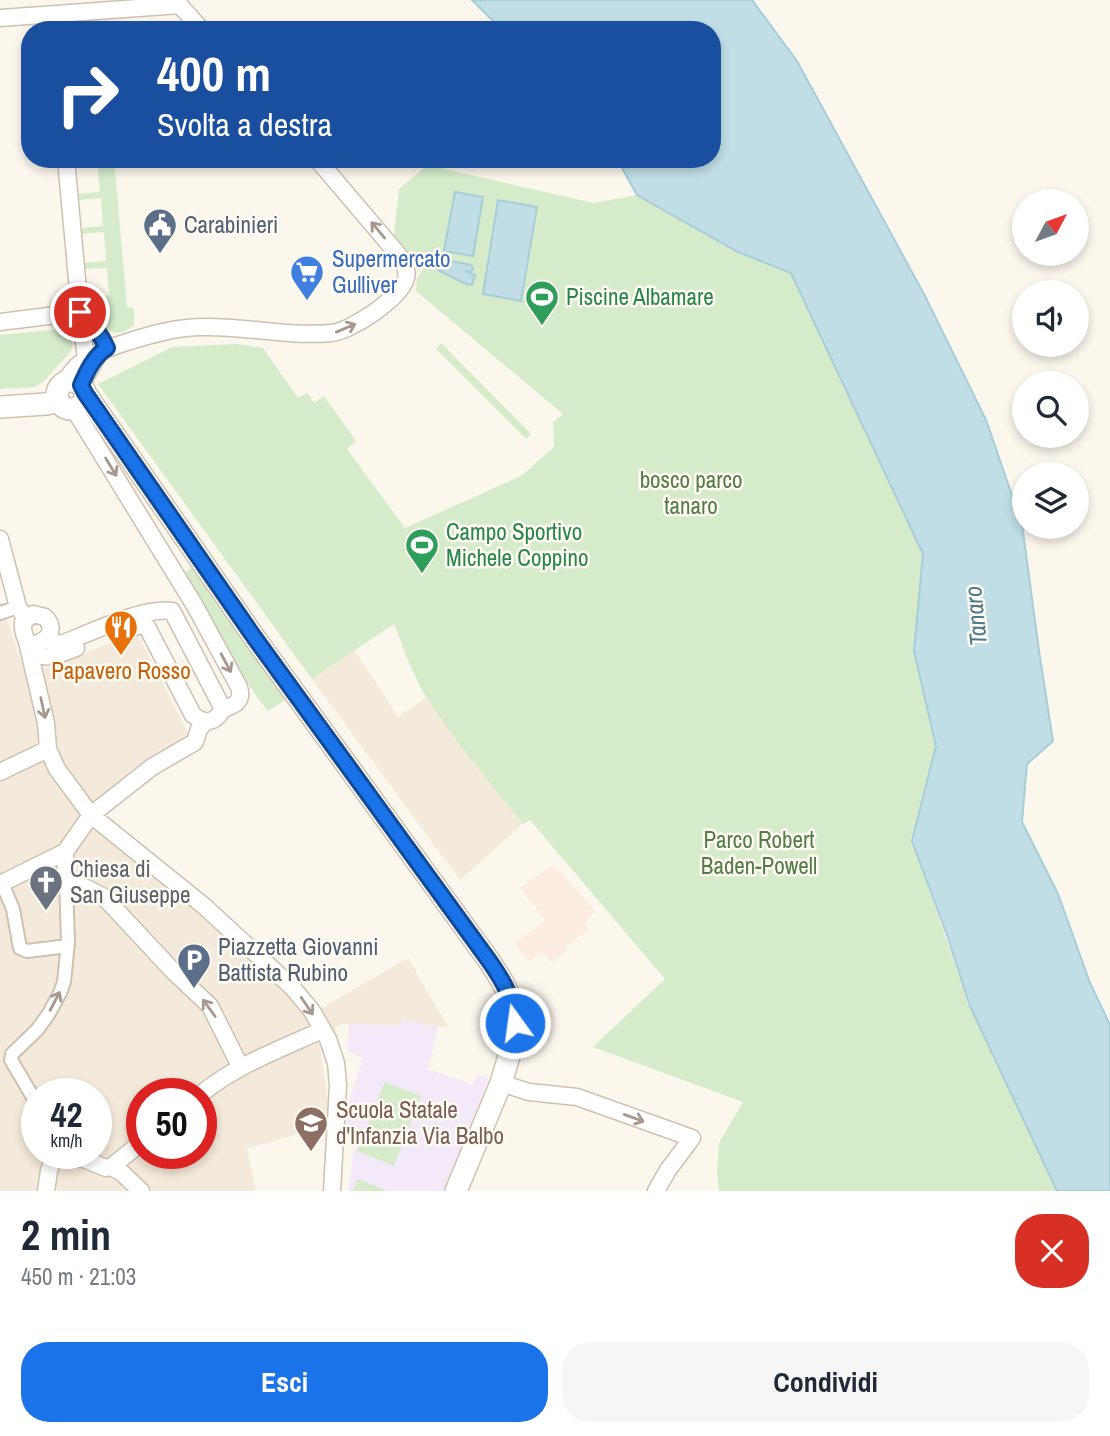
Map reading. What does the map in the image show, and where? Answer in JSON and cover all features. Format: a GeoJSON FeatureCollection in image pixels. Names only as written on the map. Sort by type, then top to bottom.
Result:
{"type":"FeatureCollection","features":[{"type":"Feature","properties":{"kind":"main road"},"geometry":{"type":"LineString","coordinates":[[0,407],[46,404],[72,394],[129,455],[254,637],[502,981],[512,1001],[515,1023],[513,1043],[501,1083],[456,1191]]}},
{"type":"Feature","properties":{"kind":"street"},"geometry":{"type":"LineString","coordinates":[[61,21],[178,3],[194,21]]}},
{"type":"Feature","properties":{"kind":"street"},"geometry":{"type":"LineString","coordinates":[[0,18],[40,21]]}},
{"type":"Feature","properties":{"kind":"street"},"geometry":{"type":"LineString","coordinates":[[67,168],[80,312],[98,353]]}},
{"type":"Feature","properties":{"kind":"street"},"geometry":{"type":"LineString","coordinates":[[98,353],[180,329],[203,327],[279,332],[343,331],[365,319],[388,301],[401,288],[406,278],[401,258],[325,168]]}},
{"type":"Feature","properties":{"kind":"street"},"geometry":{"type":"LineString","coordinates":[[0,322],[80,312],[99,332],[98,353],[72,394],[195,606],[241,695],[240,699],[223,709],[216,718],[205,722],[199,729],[195,742],[152,767],[91,815],[65,852],[1,883],[13,909],[20,948],[27,951],[68,946]]}},
{"type":"Feature","properties":{"kind":"street"},"geometry":{"type":"LineString","coordinates":[[0,539],[22,613],[23,631],[46,723],[48,749],[57,769],[91,815],[204,905],[292,987],[312,1011],[328,1039],[336,1063],[338,1085],[332,1191]]}},
{"type":"Feature","properties":{"kind":"street"},"geometry":{"type":"LineString","coordinates":[[48,637],[52,642],[61,644],[153,611],[172,611],[223,709]]}},
{"type":"Feature","properties":{"kind":"street"},"geometry":{"type":"LineString","coordinates":[[0,613],[37,614],[45,617],[51,628],[48,637],[42,642],[27,642]]}},
{"type":"Feature","properties":{"kind":"street"},"geometry":{"type":"LineString","coordinates":[[27,642],[35,654],[48,657],[134,627],[147,627],[193,715],[205,722]]}},
{"type":"Feature","properties":{"kind":"street"},"geometry":{"type":"LineString","coordinates":[[0,772],[48,749]]}},
{"type":"Feature","properties":{"kind":"street"},"geometry":{"type":"LineString","coordinates":[[21,1079],[8,1058],[37,1030],[48,1015],[64,982],[68,946],[65,852]]}},
{"type":"Feature","properties":{"kind":"street"},"geometry":{"type":"LineString","coordinates":[[66,878],[104,897],[174,972],[210,1006],[241,1068]]}},
{"type":"Feature","properties":{"kind":"street"},"geometry":{"type":"LineString","coordinates":[[217,1081],[322,1030]]}},
{"type":"Feature","properties":{"kind":"street"},"geometry":{"type":"LineString","coordinates":[[501,1083],[529,1092],[577,1097],[692,1138],[658,1188]]}},
{"type":"Feature","properties":{"kind":"street"},"geometry":{"type":"LineString","coordinates":[[46,1191],[50,1169]]}},
{"type":"Feature","properties":{"kind":"street"},"geometry":{"type":"LineString","coordinates":[[111,1169],[121,1172],[141,1191]]}},
{"type":"Feature","properties":{"kind":"shaded area"},"geometry":{"type":"Polygon","coordinates":[[[0,600],[22,664],[45,668],[137,633],[190,737],[96,816],[315,1012],[408,958],[448,1027],[342,1024],[319,1039],[331,1124],[247,1149],[256,1191],[0,1191],[0,600]]]}},
{"type":"Feature","properties":{"kind":"shaded area"},"geometry":{"type":"Polygon","coordinates":[[[355,651],[398,717],[427,697],[467,754],[523,824],[460,880],[312,679],[355,651]]]}},
{"type":"Feature","properties":{"kind":"shaded area"},"geometry":{"type":"Polygon","coordinates":[[[553,865],[596,912],[585,922],[589,929],[565,947],[567,950],[552,963],[542,951],[529,961],[515,943],[546,921],[520,888],[553,865]]]}},
{"type":"Feature","properties":{"kind":"shaded area"},"geometry":{"type":"Polygon","coordinates":[[[402,1019],[438,1027],[428,1069],[473,1085],[477,1074],[489,1078],[446,1191],[348,1191],[356,1137],[340,1131],[363,1058],[347,1051],[349,1024],[399,1026],[402,1019]]]}},
{"type":"Feature","properties":{"kind":"green space"},"geometry":{"type":"Polygon","coordinates":[[[98,168],[115,168],[127,307],[134,308],[134,325],[117,333],[104,327],[86,297],[109,295],[107,268],[83,269],[82,263],[106,261],[104,232],[81,234],[81,228],[103,226],[101,198],[77,200],[77,194],[100,192],[98,168]]]}},
{"type":"Feature","properties":{"kind":"green space","name":"Parco Robert Baden-Powell"},"geometry":{"type":"Polygon","coordinates":[[[424,168],[440,168],[594,203],[637,195],[791,273],[923,555],[914,651],[936,746],[912,841],[970,1007],[1057,1191],[719,1191],[719,1143],[743,1102],[593,1047],[665,979],[530,820],[523,824],[461,747],[422,689],[394,624],[312,679],[98,384],[172,347],[237,344],[263,348],[298,398],[307,393],[314,403],[324,396],[356,441],[347,449],[405,528],[521,476],[554,447],[553,422],[563,414],[416,291],[417,278],[423,270],[394,235],[399,189],[424,168]]]}},
{"type":"Feature","properties":{"kind":"green space"},"geometry":{"type":"Polygon","coordinates":[[[61,329],[70,338],[71,351],[43,382],[35,387],[0,389],[0,335],[61,329]]]}},
{"type":"Feature","properties":{"kind":"green space"},"geometry":{"type":"Polygon","coordinates":[[[441,343],[531,434],[526,439],[436,349],[441,343]]]}},
{"type":"Feature","properties":{"kind":"green space"},"geometry":{"type":"Polygon","coordinates":[[[193,566],[287,699],[268,711],[197,604],[184,574],[193,566]]]}},
{"type":"Feature","properties":{"kind":"green space"},"geometry":{"type":"Polygon","coordinates":[[[385,1082],[421,1096],[394,1166],[357,1151],[385,1082]]]}},
{"type":"Feature","properties":{"kind":"green space"},"geometry":{"type":"Polygon","coordinates":[[[358,1179],[385,1190],[385,1191],[353,1191],[358,1179]]]}},
{"type":"Feature","properties":{"kind":"water","name":"Tanaro"},"geometry":{"type":"Polygon","coordinates":[[[472,0],[752,0],[797,61],[925,296],[986,420],[1012,495],[1012,539],[1024,539],[1053,741],[1027,764],[1022,822],[1058,894],[1090,983],[1110,1025],[1110,1191],[1057,1191],[970,1006],[912,841],[936,746],[914,651],[923,554],[791,273],[738,252],[637,195],[622,168],[721,168],[721,21],[493,21],[472,0]]]}},
{"type":"Feature","properties":{"kind":"water"},"geometry":{"type":"Polygon","coordinates":[[[455,192],[483,197],[473,256],[444,251],[455,192]]]}},
{"type":"Feature","properties":{"kind":"water"},"geometry":{"type":"Polygon","coordinates":[[[498,200],[537,207],[521,301],[483,294],[498,200]]]}},
{"type":"Feature","properties":{"kind":"water"},"geometry":{"type":"Polygon","coordinates":[[[441,259],[471,265],[471,272],[465,271],[475,275],[472,285],[438,270],[441,259]]]}},
{"type":"Feature","properties":{"kind":"place","name":"Carabinieri"},"geometry":{"type":"Point","coordinates":[160,255]}},
{"type":"Feature","properties":{"kind":"place","name":"Supermercato Gulliver"},"geometry":{"type":"Point","coordinates":[307,302]}},
{"type":"Feature","properties":{"kind":"place","name":"Piscine Albamare"},"geometry":{"type":"Point","coordinates":[542,327]}},
{"type":"Feature","properties":{"kind":"place","name":"Campo Sportivo Michele Coppino"},"geometry":{"type":"Point","coordinates":[422,575]}},
{"type":"Feature","properties":{"kind":"place","name":"Papavero Rosso"},"geometry":{"type":"Point","coordinates":[121,657]}},
{"type":"Feature","properties":{"kind":"place","name":"Chiesa di San Giuseppe"},"geometry":{"type":"Point","coordinates":[46,912]}},
{"type":"Feature","properties":{"kind":"place","name":"Piazzetta Giovanni Battista Rubino"},"geometry":{"type":"Point","coordinates":[194,990]}},
{"type":"Feature","properties":{"kind":"place","name":"Scuola Statale d'Infanzia Via Balbo"},"geometry":{"type":"Point","coordinates":[311,1153]}},
{"type":"Feature","properties":{"kind":"route"},"geometry":{"type":"LineString","coordinates":[[80,312],[99,332],[107,348],[99,353],[87,372],[81,385],[85,393],[254,637],[490,962],[512,1001],[515,1023]]}},
{"type":"Feature","properties":{"kind":"park label","name":"bosco parco tanaro"},"geometry":{"type":"Point","coordinates":[691,493]}}]}
